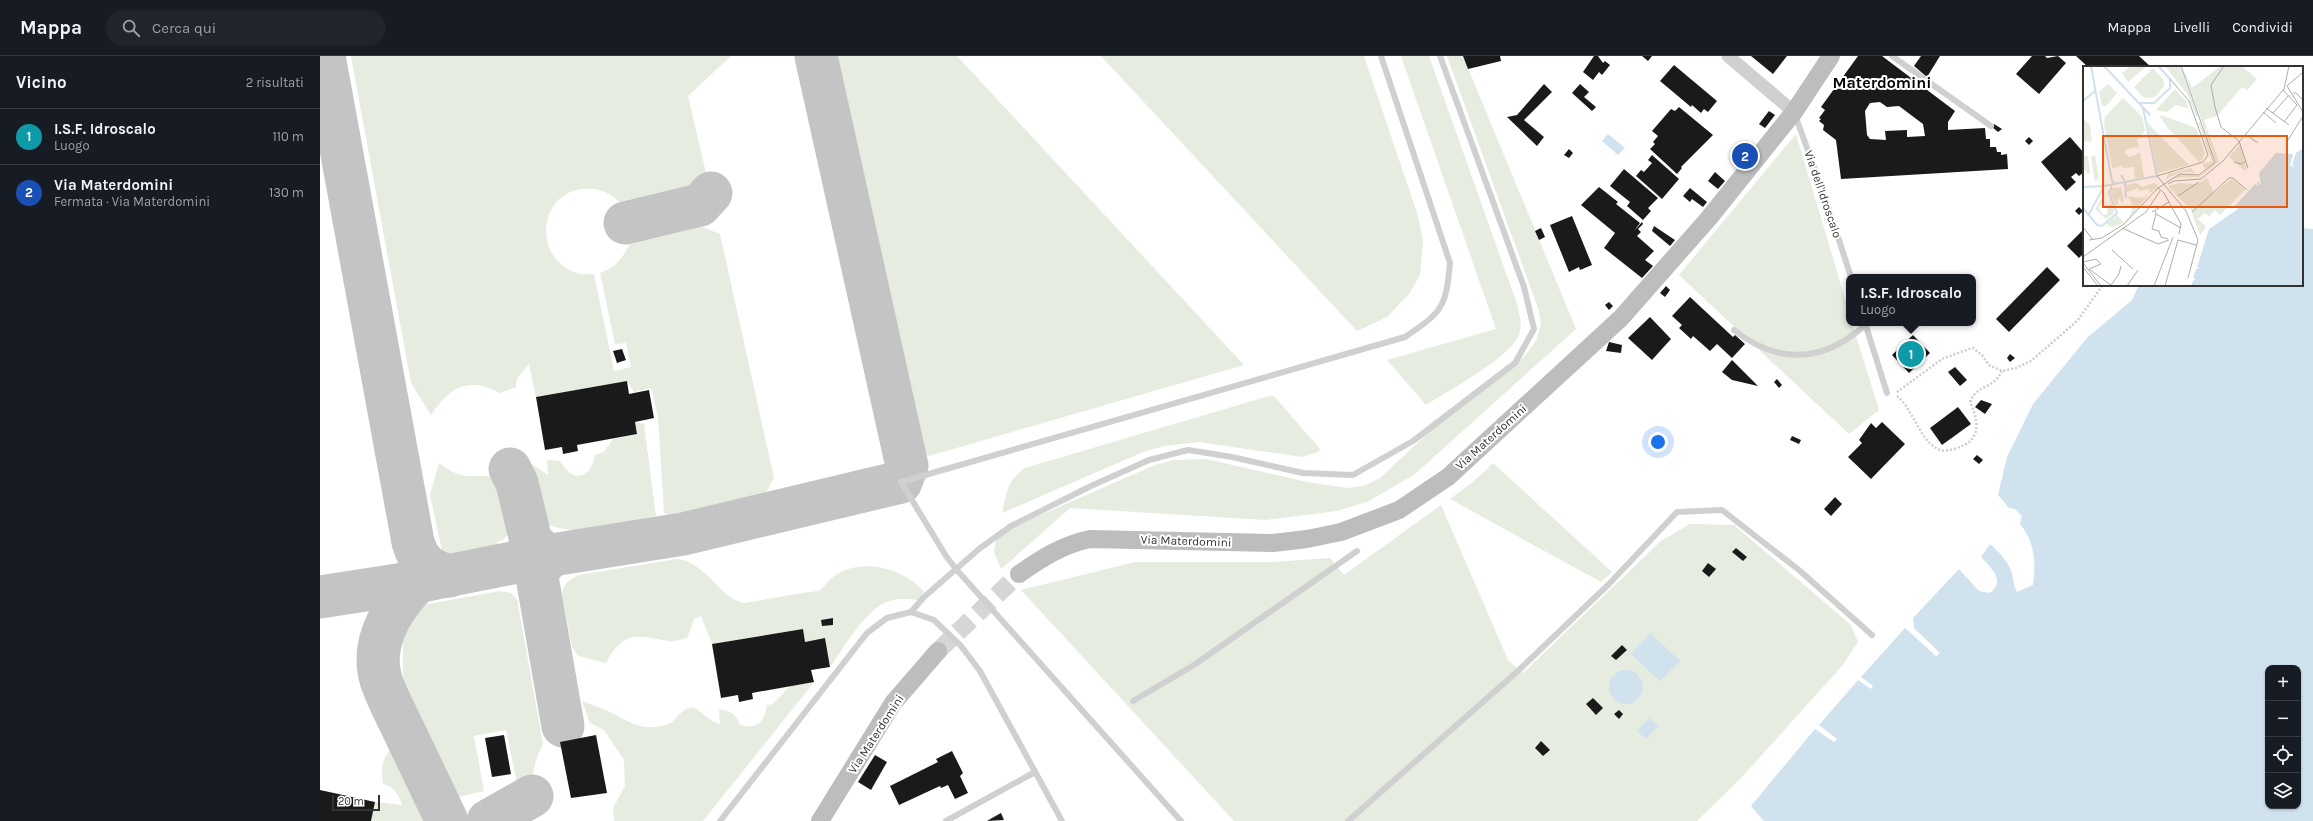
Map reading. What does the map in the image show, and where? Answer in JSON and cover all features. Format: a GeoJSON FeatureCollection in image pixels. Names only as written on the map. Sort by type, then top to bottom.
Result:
{"type":"FeatureCollection","features":[{"type":"Feature","properties":{"kind":"street"},"geometry":{"type":"LineString","coordinates":[[1728,56],[1794,112]]}},
{"type":"Feature","properties":{"kind":"street","name":"Via Materdomini"},"geometry":{"type":"LineString","coordinates":[[1019,574],[1050,552],[1070,543],[1090,540],[1273,543],[1306,540],[1341,532],[1399,510],[1448,476],[1621,318],[1709,218],[1794,112],[1831,56]]}},
{"type":"Feature","properties":{"kind":"street","name":"Via Materdomini"},"geometry":{"type":"LineString","coordinates":[[820,821],[893,703],[938,651]]}},
{"type":"Feature","properties":{"kind":"lane"},"geometry":{"type":"LineString","coordinates":[[1181,821],[956,569],[946,556],[901,482],[1405,337],[1431,320],[1443,305],[1448,291],[1450,263],[1381,56]]}},
{"type":"Feature","properties":{"kind":"lane"},"geometry":{"type":"LineString","coordinates":[[911,612],[924,597],[979,549],[1012,526],[1091,486],[1149,460],[1188,450],[1232,457],[1303,473],[1353,476],[1413,441],[1515,363],[1534,329],[1524,287],[1440,56]]}},
{"type":"Feature","properties":{"kind":"lane"},"geometry":{"type":"LineString","coordinates":[[1892,56],[1991,126]]}},
{"type":"Feature","properties":{"kind":"lane","name":"Via dell'Idroscalo"},"geometry":{"type":"LineString","coordinates":[[1794,112],[1825,197],[1850,274]]}},
{"type":"Feature","properties":{"kind":"lane"},"geometry":{"type":"LineString","coordinates":[[1734,330],[1744,338],[1769,351],[1807,354],[1826,350],[1850,339],[1863,326]]}},
{"type":"Feature","properties":{"kind":"lane"},"geometry":{"type":"LineString","coordinates":[[1866,326],[1887,393]]}},
{"type":"Feature","properties":{"kind":"lane"},"geometry":{"type":"LineString","coordinates":[[1348,821],[1519,670],[1609,584],[1677,512],[1722,510],[1799,570],[1872,635]]}},
{"type":"Feature","properties":{"kind":"lane"},"geometry":{"type":"LineString","coordinates":[[1133,701],[1194,665],[1358,551]]}},
{"type":"Feature","properties":{"kind":"lane"},"geometry":{"type":"LineString","coordinates":[[720,821],[868,633],[887,618],[911,612],[934,620],[961,646],[980,671],[1062,821]]}},
{"type":"Feature","properties":{"kind":"lane"},"geometry":{"type":"LineString","coordinates":[[946,821],[1035,772]]}},
{"type":"Feature","properties":{"kind":"path"},"geometry":{"type":"LineString","coordinates":[[2002,371],[1997,380],[1974,392],[1970,402],[1978,420],[1976,432],[1970,441],[1964,446],[1945,450],[1938,450],[1927,440],[1904,402],[1892,392],[1899,391],[1942,359],[1968,348],[1973,348],[1982,355],[1989,365],[2002,371],[2016,368],[2038,356],[2077,321],[2102,286]]}},
{"type":"Feature","properties":{"kind":"shaded area"},"geometry":{"type":"Polygon","coordinates":[[[351,56],[731,56],[688,96],[706,173],[692,185],[619,202],[607,193],[600,190],[575,190],[561,197],[552,209],[547,222],[547,237],[551,252],[561,264],[578,274],[594,274],[614,371],[631,367],[626,343],[615,344],[600,273],[610,269],[618,262],[630,244],[702,227],[720,234],[774,478],[764,496],[668,515],[664,513],[658,417],[651,388],[634,392],[627,381],[536,397],[529,364],[517,378],[516,387],[500,393],[478,385],[460,387],[445,397],[431,415],[411,383],[351,56]]]}},
{"type":"Feature","properties":{"kind":"shaded area"},"geometry":{"type":"Polygon","coordinates":[[[828,56],[957,56],[1244,365],[929,456],[917,450],[828,56]]]}},
{"type":"Feature","properties":{"kind":"shaded area"},"geometry":{"type":"Polygon","coordinates":[[[1101,56],[1364,56],[1418,216],[1423,241],[1420,275],[1409,294],[1387,317],[1357,331],[1101,56]]]}},
{"type":"Feature","properties":{"kind":"shaded area"},"geometry":{"type":"Polygon","coordinates":[[[1401,56],[1429,56],[1517,304],[1520,321],[1520,333],[1518,337],[1512,346],[1502,355],[1490,365],[1426,405],[1387,360],[1496,329],[1401,56]]]}},
{"type":"Feature","properties":{"kind":"shaded area"},"geometry":{"type":"Polygon","coordinates":[[[1447,56],[1463,56],[1576,329],[1415,474],[1369,501],[1337,511],[1266,520],[1070,508],[1001,569],[994,552],[997,534],[1155,465],[1174,460],[1206,459],[1307,482],[1348,488],[1364,486],[1380,478],[1440,422],[1525,356],[1537,339],[1541,324],[1539,311],[1447,56]]]}},
{"type":"Feature","properties":{"kind":"shaded area"},"geometry":{"type":"Polygon","coordinates":[[[1796,134],[1846,302],[1846,326],[1853,326],[1879,410],[1849,434],[1679,275],[1796,134]]]}},
{"type":"Feature","properties":{"kind":"shaded area"},"geometry":{"type":"Polygon","coordinates":[[[1269,396],[1274,396],[1320,449],[1318,452],[1302,457],[1199,442],[1165,446],[1143,452],[1002,513],[1011,482],[1025,468],[1269,396]]]}},
{"type":"Feature","properties":{"kind":"shaded area"},"geometry":{"type":"Polygon","coordinates":[[[635,422],[644,424],[656,516],[611,526],[577,530],[562,529],[548,524],[538,516],[522,460],[527,459],[530,463],[548,475],[547,460],[560,461],[570,473],[576,476],[581,476],[586,474],[590,469],[595,455],[604,452],[613,439],[637,434],[635,422]]]}},
{"type":"Feature","properties":{"kind":"shaded area"},"geometry":{"type":"Polygon","coordinates":[[[439,463],[450,471],[464,476],[489,477],[499,482],[505,492],[514,524],[504,539],[497,542],[498,545],[443,555],[430,495],[439,463]]]}},
{"type":"Feature","properties":{"kind":"shaded area"},"geometry":{"type":"Polygon","coordinates":[[[1493,463],[1612,572],[1601,582],[1450,499],[1473,482],[1493,463]]]}},
{"type":"Feature","properties":{"kind":"shaded area"},"geometry":{"type":"Polygon","coordinates":[[[1441,505],[1508,660],[1523,673],[1661,541],[1690,524],[1734,525],[1851,625],[1858,642],[1842,666],[1742,777],[1697,821],[1234,821],[1021,590],[1135,562],[1274,562],[1330,558],[1344,575],[1441,505]]]}},
{"type":"Feature","properties":{"kind":"shaded area"},"geometry":{"type":"Polygon","coordinates":[[[676,559],[686,561],[695,566],[704,572],[726,594],[744,603],[818,591],[822,589],[831,578],[844,571],[856,567],[868,566],[894,571],[915,584],[924,592],[918,600],[893,600],[881,604],[865,619],[830,667],[825,639],[805,642],[803,629],[712,644],[701,616],[694,619],[687,638],[671,641],[632,637],[619,645],[606,663],[578,656],[572,647],[562,595],[568,582],[579,575],[676,559]]]}},
{"type":"Feature","properties":{"kind":"shaded area"},"geometry":{"type":"Polygon","coordinates":[[[499,591],[511,593],[517,599],[543,744],[537,757],[530,785],[519,793],[506,730],[474,736],[484,791],[458,797],[453,794],[433,759],[414,722],[410,710],[406,697],[403,677],[403,645],[405,629],[408,619],[418,606],[499,591]]]}},
{"type":"Feature","properties":{"kind":"shaded area"},"geometry":{"type":"Polygon","coordinates":[[[814,682],[703,821],[614,821],[613,808],[625,786],[624,760],[604,730],[590,723],[582,701],[606,710],[640,726],[662,726],[673,721],[685,709],[692,708],[698,710],[711,720],[720,724],[719,710],[727,711],[735,715],[740,725],[751,726],[762,720],[767,705],[773,704],[790,686],[814,682]]]}},
{"type":"Feature","properties":{"kind":"shaded area"},"geometry":{"type":"Polygon","coordinates":[[[397,742],[431,821],[371,821],[375,802],[402,805],[396,792],[387,785],[383,784],[382,777],[382,765],[388,752],[397,742]]]}},
{"type":"Feature","properties":{"kind":"shaded area"},"geometry":{"type":"Polygon","coordinates":[[[536,806],[541,815],[528,821],[505,821],[536,806]]]}},
{"type":"Feature","properties":{"kind":"water"},"geometry":{"type":"Polygon","coordinates":[[[1608,134],[1625,148],[1618,155],[1602,141],[1608,134]]]}},
{"type":"Feature","properties":{"kind":"water"},"geometry":{"type":"Polygon","coordinates":[[[2303,228],[2313,229],[2313,821],[1764,821],[1751,806],[1815,729],[1834,742],[1837,739],[1819,725],[1858,680],[1871,689],[1873,686],[1861,677],[1905,628],[1936,656],[1940,653],[1914,628],[1913,618],[1959,569],[1979,591],[1990,593],[1995,588],[1997,579],[1995,574],[1981,557],[1990,544],[2009,565],[2017,592],[2033,585],[2033,553],[2029,538],[2020,524],[2022,516],[2015,509],[2009,508],[1998,495],[2007,457],[2033,404],[2087,338],[2132,300],[2139,286],[2303,286],[2303,228]]]}},
{"type":"Feature","properties":{"kind":"water"},"geometry":{"type":"Polygon","coordinates":[[[1650,633],[1680,661],[1660,681],[1631,654],[1650,633]]]}},
{"type":"Feature","properties":{"kind":"water"},"geometry":{"type":"Polygon","coordinates":[[[1623,670],[1629,670],[1633,671],[1640,677],[1643,687],[1642,694],[1636,701],[1629,704],[1623,704],[1619,703],[1612,697],[1609,690],[1609,684],[1610,680],[1616,673],[1623,670]]]}},
{"type":"Feature","properties":{"kind":"water"},"geometry":{"type":"Polygon","coordinates":[[[1649,718],[1658,726],[1646,739],[1637,731],[1649,718]]]}},
{"type":"Feature","properties":{"kind":"building"},"geometry":{"type":"Polygon","coordinates":[[[1463,56],[1500,56],[1501,61],[1468,69],[1463,56]]]}},
{"type":"Feature","properties":{"kind":"building"},"geometry":{"type":"Polygon","coordinates":[[[1594,56],[1598,56],[1603,63],[1605,61],[1610,65],[1602,75],[1599,72],[1593,80],[1583,72],[1594,56]]]}},
{"type":"Feature","properties":{"kind":"building"},"geometry":{"type":"Polygon","coordinates":[[[1642,56],[1652,56],[1648,61],[1642,56]]]}},
{"type":"Feature","properties":{"kind":"building"},"geometry":{"type":"Polygon","coordinates":[[[1751,56],[1787,56],[1773,74],[1751,56]]]}},
{"type":"Feature","properties":{"kind":"building"},"geometry":{"type":"Polygon","coordinates":[[[1858,56],[1882,56],[1955,111],[1948,122],[1948,130],[1985,128],[1986,139],[1990,139],[1990,147],[1996,147],[1997,152],[2001,152],[2001,155],[2007,154],[2008,169],[1841,179],[1836,140],[1823,130],[1824,125],[1819,121],[1821,119],[1819,118],[1825,110],[1821,107],[1858,56]],[[1880,102],[1870,103],[1865,111],[1867,135],[1870,139],[1886,140],[1885,131],[1907,130],[1907,137],[1925,136],[1923,124],[1899,106],[1887,107],[1880,102]]]}},
{"type":"Feature","properties":{"kind":"building"},"geometry":{"type":"Polygon","coordinates":[[[1921,56],[1940,56],[1927,77],[1914,66],[1921,56]]]}},
{"type":"Feature","properties":{"kind":"building"},"geometry":{"type":"Polygon","coordinates":[[[2032,56],[2045,56],[2047,58],[2058,56],[2066,63],[2039,94],[2016,74],[2032,56]]]}},
{"type":"Feature","properties":{"kind":"building"},"geometry":{"type":"Polygon","coordinates":[[[2076,56],[2139,56],[2150,66],[2087,66],[2076,56]]]}},
{"type":"Feature","properties":{"kind":"building"},"geometry":{"type":"Polygon","coordinates":[[[1674,65],[1717,101],[1708,112],[1704,109],[1701,113],[1692,105],[1691,107],[1660,81],[1674,65]]]}},
{"type":"Feature","properties":{"kind":"building"},"geometry":{"type":"Polygon","coordinates":[[[1544,84],[1552,92],[1524,120],[1544,137],[1537,146],[1507,117],[1517,115],[1544,84]]]}},
{"type":"Feature","properties":{"kind":"building"},"geometry":{"type":"Polygon","coordinates":[[[1580,84],[1589,92],[1584,97],[1596,107],[1592,111],[1572,93],[1580,84]]]}},
{"type":"Feature","properties":{"kind":"building"},"geometry":{"type":"Polygon","coordinates":[[[1679,107],[1713,135],[1681,167],[1682,168],[1677,174],[1650,149],[1655,144],[1653,142],[1658,136],[1652,131],[1671,109],[1675,111],[1679,107]]]}},
{"type":"Feature","properties":{"kind":"building"},"geometry":{"type":"Polygon","coordinates":[[[1769,111],[1775,115],[1765,128],[1759,124],[1769,111]]]}},
{"type":"Feature","properties":{"kind":"building"},"geometry":{"type":"Polygon","coordinates":[[[1994,124],[2002,129],[1998,132],[1992,127],[1994,124]]]}},
{"type":"Feature","properties":{"kind":"building"},"geometry":{"type":"Polygon","coordinates":[[[2029,137],[2033,141],[2029,145],[2025,141],[2029,137]]]}},
{"type":"Feature","properties":{"kind":"building"},"geometry":{"type":"Polygon","coordinates":[[[2070,137],[2083,152],[2083,173],[2079,176],[2076,173],[2071,177],[2076,182],[2066,191],[2041,162],[2070,137]]]}},
{"type":"Feature","properties":{"kind":"building"},"geometry":{"type":"Polygon","coordinates":[[[1569,149],[1573,153],[1569,158],[1564,155],[1569,149]]]}},
{"type":"Feature","properties":{"kind":"building"},"geometry":{"type":"Polygon","coordinates":[[[1652,155],[1679,179],[1662,199],[1636,176],[1641,170],[1644,172],[1652,163],[1648,160],[1652,155]]]}},
{"type":"Feature","properties":{"kind":"building"},"geometry":{"type":"Polygon","coordinates":[[[1624,169],[1658,198],[1648,208],[1651,211],[1643,220],[1627,206],[1630,202],[1610,186],[1624,169]]]}},
{"type":"Feature","properties":{"kind":"building"},"geometry":{"type":"Polygon","coordinates":[[[1715,172],[1725,181],[1718,189],[1708,181],[1715,172]]]}},
{"type":"Feature","properties":{"kind":"building"},"geometry":{"type":"Polygon","coordinates":[[[1599,187],[1618,202],[1616,204],[1640,223],[1634,231],[1642,222],[1643,224],[1638,229],[1641,232],[1637,236],[1654,251],[1645,260],[1653,266],[1642,278],[1604,248],[1615,233],[1581,205],[1599,187]]]}},
{"type":"Feature","properties":{"kind":"building"},"geometry":{"type":"Polygon","coordinates":[[[1690,188],[1707,202],[1703,207],[1692,199],[1690,202],[1683,196],[1690,188]]]}},
{"type":"Feature","properties":{"kind":"building"},"geometry":{"type":"Polygon","coordinates":[[[2079,207],[2083,211],[2079,215],[2075,211],[2079,207]]]}},
{"type":"Feature","properties":{"kind":"building"},"geometry":{"type":"Polygon","coordinates":[[[1572,216],[1592,265],[1580,270],[1579,267],[1569,272],[1550,225],[1572,216]]]}},
{"type":"Feature","properties":{"kind":"building"},"geometry":{"type":"Polygon","coordinates":[[[1654,226],[1675,240],[1670,246],[1652,231],[1654,226]]]}},
{"type":"Feature","properties":{"kind":"building"},"geometry":{"type":"Polygon","coordinates":[[[1541,228],[1545,237],[1539,240],[1535,231],[1541,228]]]}},
{"type":"Feature","properties":{"kind":"building"},"geometry":{"type":"Polygon","coordinates":[[[2083,230],[2083,254],[2079,258],[2067,246],[2083,230]]]}},
{"type":"Feature","properties":{"kind":"building"},"geometry":{"type":"Polygon","coordinates":[[[2047,267],[2060,280],[2009,332],[1996,319],[2047,267]]]}},
{"type":"Feature","properties":{"kind":"building"},"geometry":{"type":"Polygon","coordinates":[[[1666,286],[1670,290],[1665,297],[1660,293],[1666,286]]]}},
{"type":"Feature","properties":{"kind":"building"},"geometry":{"type":"Polygon","coordinates":[[[1690,297],[1733,337],[1735,335],[1745,344],[1732,358],[1717,344],[1710,351],[1693,336],[1691,339],[1679,328],[1682,325],[1672,316],[1690,297]]]}},
{"type":"Feature","properties":{"kind":"building"},"geometry":{"type":"Polygon","coordinates":[[[1609,302],[1613,306],[1609,310],[1605,305],[1609,302]]]}},
{"type":"Feature","properties":{"kind":"building"},"geometry":{"type":"Polygon","coordinates":[[[1650,317],[1671,339],[1652,360],[1628,338],[1650,317]]]}},
{"type":"Feature","properties":{"kind":"building"},"geometry":{"type":"Polygon","coordinates":[[[1913,335],[1930,353],[1909,373],[1892,355],[1913,335]]]}},
{"type":"Feature","properties":{"kind":"building"},"geometry":{"type":"Polygon","coordinates":[[[1609,342],[1622,345],[1621,353],[1606,351],[1609,342]]]}},
{"type":"Feature","properties":{"kind":"building"},"geometry":{"type":"Polygon","coordinates":[[[622,349],[626,360],[617,363],[613,351],[622,349]]]}},
{"type":"Feature","properties":{"kind":"building"},"geometry":{"type":"Polygon","coordinates":[[[2010,354],[2015,358],[2010,362],[2007,358],[2010,354]]]}},
{"type":"Feature","properties":{"kind":"building"},"geometry":{"type":"Polygon","coordinates":[[[1732,360],[1758,386],[1732,380],[1722,372],[1732,360]]]}},
{"type":"Feature","properties":{"kind":"building"},"geometry":{"type":"Polygon","coordinates":[[[1955,367],[1967,380],[1960,386],[1948,372],[1955,367]]]}},
{"type":"Feature","properties":{"kind":"building"},"geometry":{"type":"Polygon","coordinates":[[[1777,379],[1782,385],[1779,388],[1774,382],[1777,379]]]}},
{"type":"Feature","properties":{"kind":"building"},"geometry":{"type":"Polygon","coordinates":[[[627,381],[629,394],[649,390],[654,418],[635,422],[637,434],[577,445],[578,451],[563,454],[562,447],[545,450],[536,397],[627,381]]]}},
{"type":"Feature","properties":{"kind":"building"},"geometry":{"type":"Polygon","coordinates":[[[1981,400],[1992,404],[1985,414],[1975,407],[1981,400]]]}},
{"type":"Feature","properties":{"kind":"building"},"geometry":{"type":"Polygon","coordinates":[[[1958,407],[1971,424],[1942,445],[1930,428],[1958,407]]]}},
{"type":"Feature","properties":{"kind":"building"},"geometry":{"type":"Polygon","coordinates":[[[1882,422],[1905,444],[1871,479],[1848,457],[1862,443],[1859,440],[1871,423],[1876,428],[1882,422]]]}},
{"type":"Feature","properties":{"kind":"building"},"geometry":{"type":"Polygon","coordinates":[[[1792,436],[1801,440],[1799,444],[1790,440],[1792,436]]]}},
{"type":"Feature","properties":{"kind":"building"},"geometry":{"type":"Polygon","coordinates":[[[1977,455],[1983,460],[1979,464],[1973,459],[1977,455]]]}},
{"type":"Feature","properties":{"kind":"building"},"geometry":{"type":"Polygon","coordinates":[[[1835,497],[1842,504],[1831,516],[1824,509],[1835,497]]]}},
{"type":"Feature","properties":{"kind":"building"},"geometry":{"type":"Polygon","coordinates":[[[1736,548],[1747,557],[1743,561],[1732,552],[1736,548]]]}},
{"type":"Feature","properties":{"kind":"building"},"geometry":{"type":"Polygon","coordinates":[[[1708,563],[1716,569],[1709,577],[1702,571],[1708,563]]]}},
{"type":"Feature","properties":{"kind":"building"},"geometry":{"type":"Polygon","coordinates":[[[833,618],[833,625],[822,626],[821,620],[833,618]]]}},
{"type":"Feature","properties":{"kind":"building"},"geometry":{"type":"Polygon","coordinates":[[[803,629],[805,642],[825,638],[830,667],[811,670],[814,682],[752,693],[753,699],[739,702],[738,695],[721,698],[712,644],[803,629]]]}},
{"type":"Feature","properties":{"kind":"building"},"geometry":{"type":"Polygon","coordinates":[[[1622,645],[1627,650],[1616,660],[1611,656],[1622,645]]]}},
{"type":"Feature","properties":{"kind":"building"},"geometry":{"type":"Polygon","coordinates":[[[1593,698],[1603,708],[1596,715],[1586,704],[1593,698]]]}},
{"type":"Feature","properties":{"kind":"building"},"geometry":{"type":"Polygon","coordinates":[[[1619,710],[1623,714],[1619,719],[1614,714],[1619,710]]]}},
{"type":"Feature","properties":{"kind":"building"},"geometry":{"type":"Polygon","coordinates":[[[504,735],[511,774],[492,777],[485,738],[504,735]]]}},
{"type":"Feature","properties":{"kind":"building"},"geometry":{"type":"Polygon","coordinates":[[[596,735],[607,793],[571,798],[560,742],[596,735]]]}},
{"type":"Feature","properties":{"kind":"building"},"geometry":{"type":"Polygon","coordinates":[[[1541,741],[1550,750],[1543,756],[1535,748],[1541,741]]]}},
{"type":"Feature","properties":{"kind":"building"},"geometry":{"type":"Polygon","coordinates":[[[952,751],[963,773],[960,776],[968,793],[955,799],[948,785],[941,788],[940,786],[899,805],[890,786],[938,762],[936,759],[952,751]]]}},
{"type":"Feature","properties":{"kind":"building"},"geometry":{"type":"Polygon","coordinates":[[[875,755],[887,762],[871,790],[858,782],[875,755]]]}},
{"type":"Feature","properties":{"kind":"building"},"geometry":{"type":"Polygon","coordinates":[[[320,790],[375,802],[371,821],[320,821],[320,790]]]}},
{"type":"Feature","properties":{"kind":"building"},"geometry":{"type":"Polygon","coordinates":[[[1001,813],[1004,820],[987,821],[992,818],[1001,813]]]}},
{"type":"Feature","properties":{"kind":"taxiway"},"geometry":{"type":"LineString","coordinates":[[324,56],[413,542],[418,555],[426,565],[449,576]]}},
{"type":"Feature","properties":{"kind":"taxiway"},"geometry":{"type":"LineString","coordinates":[[320,597],[417,582],[552,555],[683,534],[901,482],[907,466],[816,56]]}},
{"type":"Feature","properties":{"kind":"taxiway"},"geometry":{"type":"LineString","coordinates":[[625,223],[700,205],[711,193]]}},
{"type":"Feature","properties":{"kind":"taxiway"},"geometry":{"type":"LineString","coordinates":[[510,469],[517,483],[531,541],[543,552],[552,555]]}},
{"type":"Feature","properties":{"kind":"taxiway"},"geometry":{"type":"LineString","coordinates":[[552,555],[539,568],[537,577],[563,726]]}},
{"type":"Feature","properties":{"kind":"taxiway"},"geometry":{"type":"LineString","coordinates":[[417,582],[399,603],[386,626],[378,652],[378,666],[381,680],[389,700],[447,821]]}},
{"type":"Feature","properties":{"kind":"taxiway"},"geometry":{"type":"LineString","coordinates":[[488,821],[532,796]]}},
{"type":"Feature","properties":{"kind":"tunnel"},"geometry":{"type":"LineString","coordinates":[[938,651],[1019,574]]}},
{"type":"Feature","properties":{"kind":"place","name":"Via Materdomini"},"geometry":{"type":"Point","coordinates":[1745,156]}},
{"type":"Feature","properties":{"kind":"place","name":"I.S.F. Idroscalo"},"geometry":{"type":"Point","coordinates":[1911,354]}},
{"type":"Feature","properties":{"kind":"district","name":"Materdomini"},"geometry":{"type":"Point","coordinates":[1882,82]}}]}
